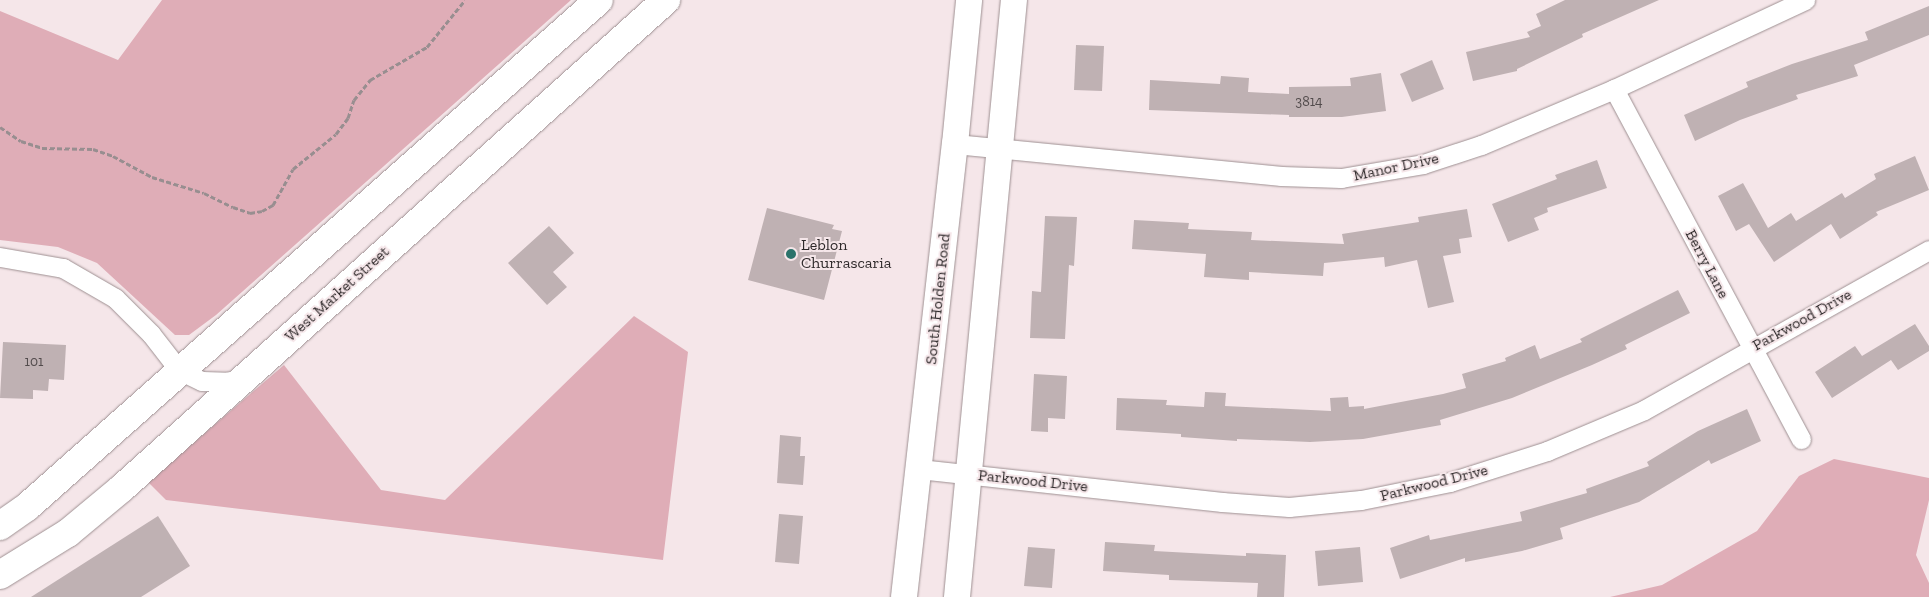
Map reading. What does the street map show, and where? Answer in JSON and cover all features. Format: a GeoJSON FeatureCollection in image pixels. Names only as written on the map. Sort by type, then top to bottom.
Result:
{"type":"FeatureCollection","features":[{"type":"Feature","properties":{"kind":"main road"},"geometry":{"type":"LineString","coordinates":[[0,526],[27,506],[599,0]]}},
{"type":"Feature","properties":{"kind":"main road","name":"West Market Street"},"geometry":{"type":"LineString","coordinates":[[0,575],[68,534],[666,0]]}},
{"type":"Feature","properties":{"kind":"main road","name":"South Holden Road"},"geometry":{"type":"LineString","coordinates":[[904,597],[955,144],[969,0]]}},
{"type":"Feature","properties":{"kind":"main road"},"geometry":{"type":"LineString","coordinates":[[957,597],[1014,0]]}},
{"type":"Feature","properties":{"kind":"street","name":"Manor Drive"},"geometry":{"type":"LineString","coordinates":[[955,144],[1281,176],[1341,178],[1423,164],[1481,145],[1614,89],[1800,1]]}},
{"type":"Feature","properties":{"kind":"street","name":"Berry Lane"},"geometry":{"type":"LineString","coordinates":[[1614,89],[1801,439]]}},
{"type":"Feature","properties":{"kind":"street","name":"Parkwood Drive"},"geometry":{"type":"LineString","coordinates":[[918,469],[1222,502],[1290,506],[1361,500],[1450,482],[1547,451],[1644,410],[1929,250]]}},
{"type":"Feature","properties":{"kind":"street"},"geometry":{"type":"LineString","coordinates":[[0,258],[63,268],[115,298],[151,334],[180,370],[202,381],[226,382],[243,378]]}},
{"type":"Feature","properties":{"kind":"path"},"geometry":{"type":"LineString","coordinates":[[0,127],[21,141],[42,148],[93,149],[113,156],[152,176],[204,193],[233,207],[250,212],[262,211],[273,205],[293,169],[336,134],[348,118],[354,100],[370,80],[427,48],[465,0]]}},
{"type":"Feature","properties":{"kind":"shaded area"},"geometry":{"type":"Polygon","coordinates":[[[162,0],[571,0],[216,315],[189,335],[175,335],[97,263],[58,247],[0,240],[0,11],[118,60],[162,0]]]}},
{"type":"Feature","properties":{"kind":"shaded area"},"geometry":{"type":"Polygon","coordinates":[[[634,316],[688,352],[663,560],[166,500],[148,482],[284,365],[381,490],[445,500],[634,316]]]}},
{"type":"Feature","properties":{"kind":"shaded area"},"geometry":{"type":"Polygon","coordinates":[[[1834,459],[1929,478],[1929,500],[1916,555],[1929,583],[1929,597],[1610,597],[1662,585],[1757,531],[1799,476],[1834,459]]]}},
{"type":"Feature","properties":{"kind":"building"},"geometry":{"type":"Polygon","coordinates":[[[1565,0],[1659,0],[1582,34],[1583,37],[1517,69],[1517,71],[1473,81],[1466,52],[1530,37],[1527,32],[1541,26],[1536,14],[1565,0]]]}},
{"type":"Feature","properties":{"kind":"building"},"geometry":{"type":"Polygon","coordinates":[[[1929,6],[1929,35],[1854,65],[1858,76],[1796,95],[1798,99],[1740,120],[1695,141],[1684,115],[1748,87],[1746,82],[1792,64],[1868,40],[1865,32],[1929,6]]]}},
{"type":"Feature","properties":{"kind":"building"},"geometry":{"type":"Polygon","coordinates":[[[1076,45],[1104,46],[1102,91],[1074,90],[1076,45]]]}},
{"type":"Feature","properties":{"kind":"building"},"geometry":{"type":"Polygon","coordinates":[[[1432,60],[1444,89],[1412,102],[1400,74],[1432,60]]]}},
{"type":"Feature","properties":{"kind":"building"},"geometry":{"type":"Polygon","coordinates":[[[1381,73],[1386,111],[1342,117],[1289,117],[1289,115],[1149,110],[1150,80],[1220,84],[1221,76],[1249,78],[1248,92],[1289,94],[1289,87],[1351,86],[1350,78],[1381,73]]]}},
{"type":"Feature","properties":{"kind":"building"},"geometry":{"type":"Polygon","coordinates":[[[1915,156],[1929,190],[1876,212],[1878,215],[1840,239],[1831,224],[1774,262],[1749,224],[1736,231],[1718,196],[1743,183],[1768,228],[1791,213],[1796,221],[1842,193],[1845,198],[1876,179],[1874,174],[1915,156]]]}},
{"type":"Feature","properties":{"kind":"building"},"geometry":{"type":"Polygon","coordinates":[[[1597,160],[1607,188],[1547,208],[1548,212],[1534,218],[1539,230],[1508,242],[1492,204],[1557,179],[1555,175],[1597,160]]]}},
{"type":"Feature","properties":{"kind":"building"},"geometry":{"type":"Polygon","coordinates":[[[767,208],[834,225],[832,229],[842,231],[824,300],[748,280],[767,208]]]}},
{"type":"Feature","properties":{"kind":"building"},"geometry":{"type":"Polygon","coordinates":[[[1467,209],[1472,237],[1459,239],[1461,253],[1443,256],[1454,302],[1428,308],[1417,260],[1385,267],[1384,257],[1324,263],[1323,276],[1249,272],[1249,280],[1204,277],[1206,254],[1132,249],[1134,220],[1189,223],[1188,229],[1252,232],[1251,240],[1344,244],[1342,234],[1419,222],[1418,217],[1467,209]]]}},
{"type":"Feature","properties":{"kind":"building"},"geometry":{"type":"Polygon","coordinates":[[[1045,216],[1077,217],[1074,266],[1069,265],[1065,339],[1030,338],[1032,291],[1041,292],[1045,216]]]}},
{"type":"Feature","properties":{"kind":"building"},"geometry":{"type":"Polygon","coordinates":[[[549,226],[574,253],[553,272],[567,287],[547,305],[508,263],[549,226]]]}},
{"type":"Feature","properties":{"kind":"building"},"geometry":{"type":"Polygon","coordinates":[[[1678,290],[1690,313],[1625,345],[1627,349],[1512,398],[1440,420],[1441,425],[1363,439],[1310,442],[1237,439],[1237,441],[1181,437],[1181,434],[1116,430],[1117,398],[1167,400],[1166,405],[1204,407],[1205,392],[1226,393],[1225,406],[1331,411],[1330,398],[1348,397],[1349,407],[1364,406],[1364,409],[1443,394],[1466,388],[1462,374],[1506,361],[1505,358],[1535,345],[1540,359],[1582,342],[1580,339],[1678,290]]]}},
{"type":"Feature","properties":{"kind":"building"},"geometry":{"type":"Polygon","coordinates":[[[1915,324],[1929,346],[1929,351],[1898,370],[1891,360],[1832,398],[1815,372],[1855,346],[1862,356],[1915,324]]]}},
{"type":"Feature","properties":{"kind":"building"},"geometry":{"type":"Polygon","coordinates":[[[3,342],[66,345],[64,380],[49,379],[48,391],[33,390],[33,399],[0,398],[3,342]]]}},
{"type":"Feature","properties":{"kind":"building"},"geometry":{"type":"Polygon","coordinates":[[[1034,374],[1067,376],[1065,419],[1048,418],[1048,432],[1031,431],[1034,374]]]}},
{"type":"Feature","properties":{"kind":"building"},"geometry":{"type":"Polygon","coordinates":[[[1747,409],[1761,441],[1711,464],[1709,460],[1639,502],[1560,528],[1563,539],[1522,551],[1465,562],[1465,558],[1400,579],[1390,548],[1429,535],[1430,540],[1522,521],[1520,512],[1587,493],[1586,489],[1649,466],[1647,462],[1698,431],[1747,409]]]}},
{"type":"Feature","properties":{"kind":"building"},"geometry":{"type":"Polygon","coordinates":[[[780,435],[801,437],[800,456],[805,456],[803,485],[777,483],[780,435]]]}},
{"type":"Feature","properties":{"kind":"building"},"geometry":{"type":"Polygon","coordinates":[[[779,514],[803,516],[799,564],[775,562],[779,514]]]}},
{"type":"Feature","properties":{"kind":"building"},"geometry":{"type":"Polygon","coordinates":[[[158,516],[190,566],[141,597],[31,597],[158,516]]]}},
{"type":"Feature","properties":{"kind":"building"},"geometry":{"type":"Polygon","coordinates":[[[1105,542],[1155,545],[1154,551],[1246,556],[1246,553],[1286,555],[1284,597],[1257,597],[1258,583],[1169,580],[1169,575],[1103,571],[1105,542]]]}},
{"type":"Feature","properties":{"kind":"building"},"geometry":{"type":"Polygon","coordinates":[[[1028,547],[1055,549],[1052,588],[1024,586],[1028,547]]]}},
{"type":"Feature","properties":{"kind":"building"},"geometry":{"type":"Polygon","coordinates":[[[1360,547],[1363,582],[1318,586],[1315,551],[1360,547]]]}},
{"type":"Feature","properties":{"kind":"place","name":"Leblon Churrascaria"},"geometry":{"type":"Point","coordinates":[791,254]}}]}
